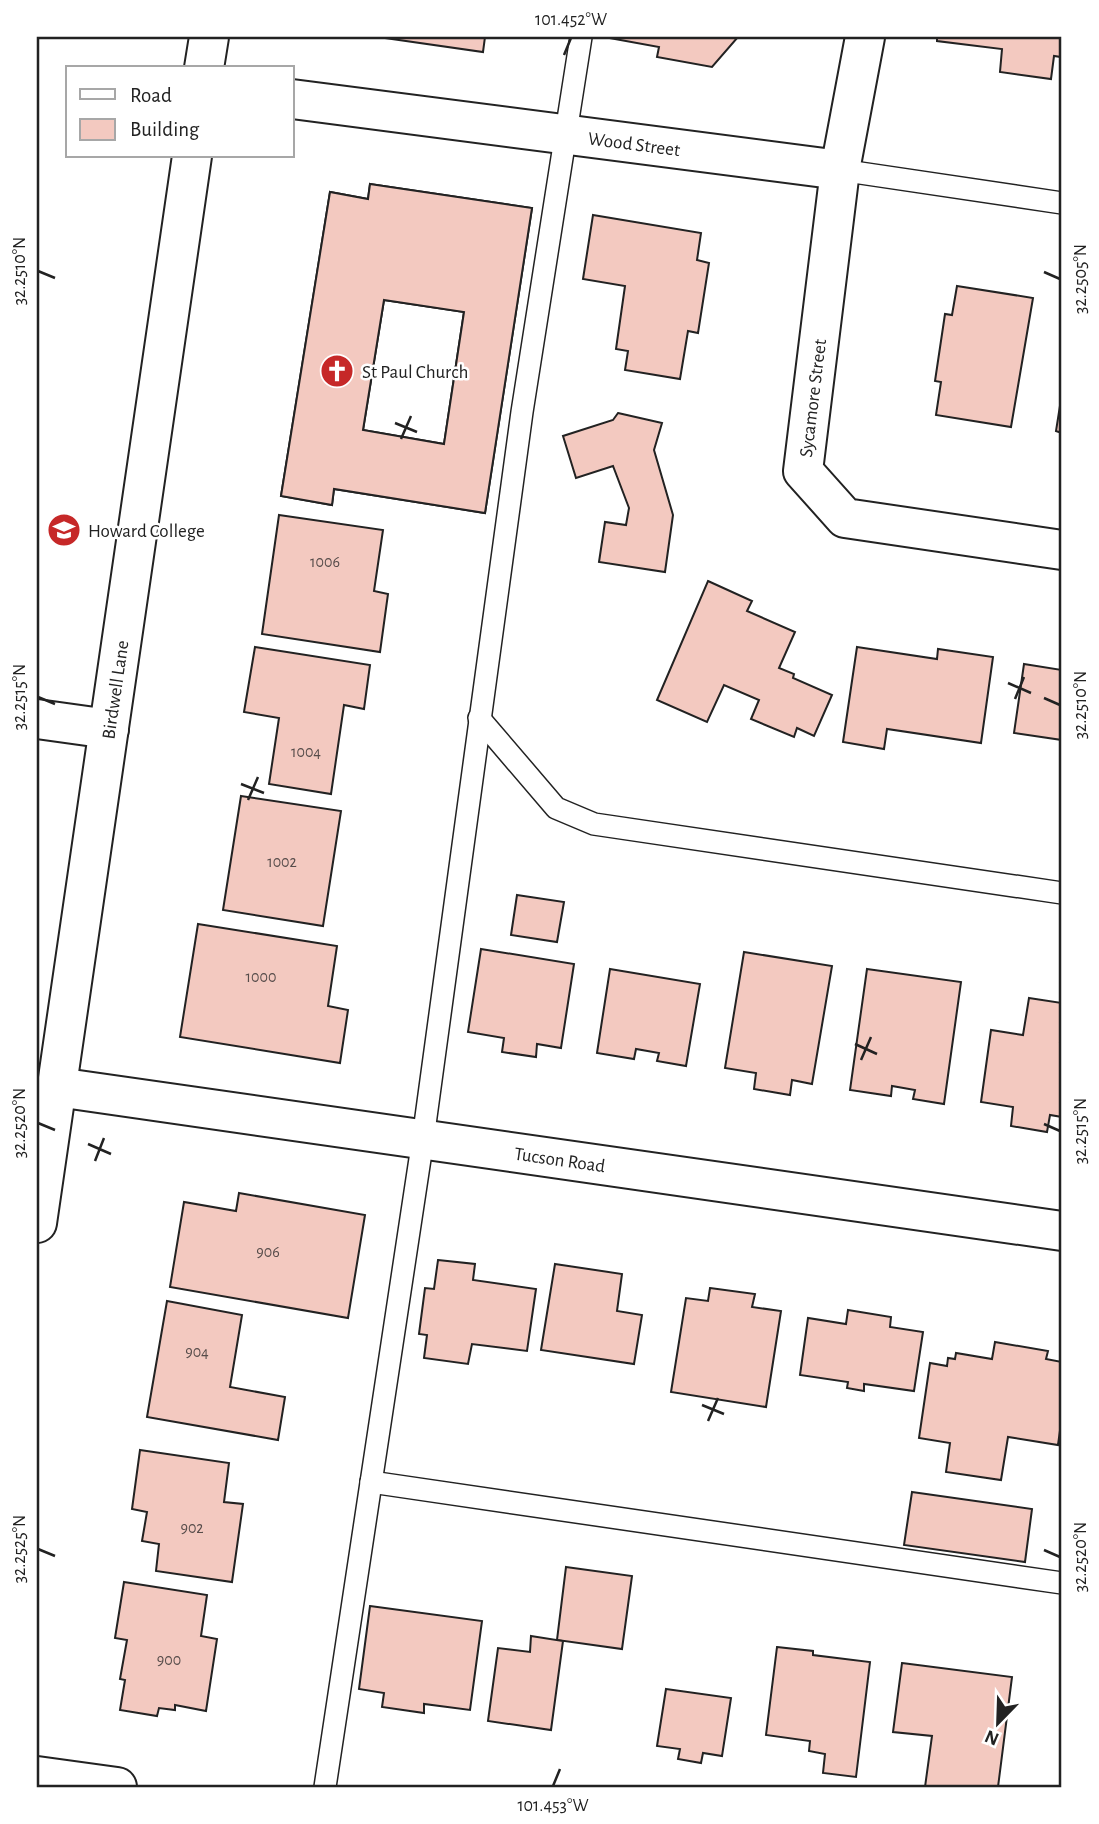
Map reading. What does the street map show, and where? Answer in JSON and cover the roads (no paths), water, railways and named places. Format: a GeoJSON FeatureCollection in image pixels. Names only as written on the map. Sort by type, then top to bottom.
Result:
{"type":"FeatureCollection","features":[{"type":"Feature","properties":{"kind":"street"},"geometry":{"type":"LineString","coordinates":[[204,66],[209,37]]}},
{"type":"Feature","properties":{"kind":"street"},"geometry":{"type":"LineString","coordinates":[[840,170],[865,37]]}},
{"type":"Feature","properties":{"kind":"street","name":"Wood Street"},"geometry":{"type":"LineString","coordinates":[[294,99],[840,170]]}},
{"type":"Feature","properties":{"kind":"street","name":"Birdwell Lane"},"geometry":{"type":"LineString","coordinates":[[37,1223],[192,158]]}},
{"type":"Feature","properties":{"kind":"street","name":"Sycamore Street"},"geometry":{"type":"LineString","coordinates":[[840,170],[803,471],[845,518],[1062,550]]}},
{"type":"Feature","properties":{"kind":"street"},"geometry":{"type":"LineString","coordinates":[[37,719],[108,729]]}},
{"type":"Feature","properties":{"kind":"street","name":"Tucson Road"},"geometry":{"type":"LineString","coordinates":[[57,1087],[1062,1231]]}},
{"type":"Feature","properties":{"kind":"street"},"geometry":{"type":"LineString","coordinates":[[37,1776],[117,1787]]}},
{"type":"Feature","properties":{"kind":"lane"},"geometry":{"type":"LineString","coordinates":[[325,1787],[423,1139],[522,412],[581,37]]}},
{"type":"Feature","properties":{"kind":"lane"},"geometry":{"type":"LineString","coordinates":[[840,170],[1062,203]]}},
{"type":"Feature","properties":{"kind":"lane"},"geometry":{"type":"LineString","coordinates":[[479,718],[556,808],[594,824],[1062,893]]}},
{"type":"Feature","properties":{"kind":"lane"},"geometry":{"type":"LineString","coordinates":[[371,1482],[1062,1583]]}},
{"type":"Feature","properties":{"kind":"place","name":"St Paul Church"},"geometry":{"type":"Point","coordinates":[337,371]}},
{"type":"Feature","properties":{"kind":"place","name":"Howard College"},"geometry":{"type":"Point","coordinates":[64,530]}}]}
